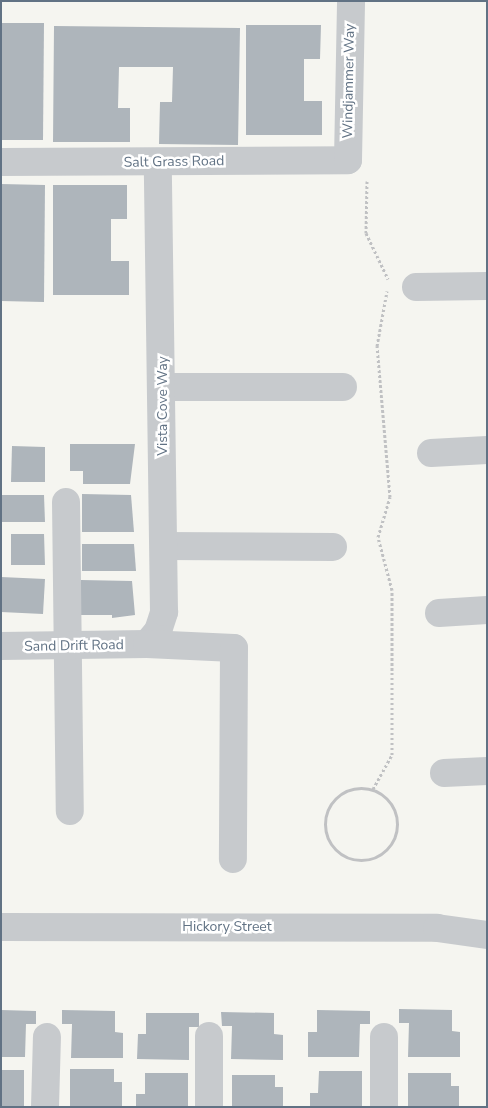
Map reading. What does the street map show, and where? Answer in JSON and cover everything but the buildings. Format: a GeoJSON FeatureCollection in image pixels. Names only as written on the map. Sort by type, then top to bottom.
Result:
{"type":"FeatureCollection","features":[{"type":"Feature","properties":{"kind":"street","name":"Windjammer Way"},"geometry":{"type":"LineString","coordinates":[[348,160],[351,1]]}},
{"type":"Feature","properties":{"kind":"street","name":"Salt Grass Road"},"geometry":{"type":"LineString","coordinates":[[1,162],[158,163],[348,160]]}},
{"type":"Feature","properties":{"kind":"street","name":"Vista Cove Way"},"geometry":{"type":"LineString","coordinates":[[147,644],[158,631],[164,612],[163,387],[158,163]]}},
{"type":"Feature","properties":{"kind":"street"},"geometry":{"type":"LineString","coordinates":[[416,287],[487,286]]}},
{"type":"Feature","properties":{"kind":"street"},"geometry":{"type":"LineString","coordinates":[[163,387],[343,387]]}},
{"type":"Feature","properties":{"kind":"street"},"geometry":{"type":"LineString","coordinates":[[431,453],[487,450]]}},
{"type":"Feature","properties":{"kind":"street"},"geometry":{"type":"LineString","coordinates":[[66,502],[70,811]]}},
{"type":"Feature","properties":{"kind":"street"},"geometry":{"type":"LineString","coordinates":[[164,546],[333,547]]}},
{"type":"Feature","properties":{"kind":"street"},"geometry":{"type":"LineString","coordinates":[[439,613],[487,610]]}},
{"type":"Feature","properties":{"kind":"street","name":"Sand Drift Road"},"geometry":{"type":"LineString","coordinates":[[1,646],[68,648],[147,644],[234,648],[233,859]]}},
{"type":"Feature","properties":{"kind":"street"},"geometry":{"type":"LineString","coordinates":[[444,773],[487,770]]}},
{"type":"Feature","properties":{"kind":"street","name":"Hickory Street"},"geometry":{"type":"LineString","coordinates":[[452,929],[487,922]]}},
{"type":"Feature","properties":{"kind":"street","name":"Hickory Street"},"geometry":{"type":"LineString","coordinates":[[1,927],[452,929],[487,936]]}},
{"type":"Feature","properties":{"kind":"street"},"geometry":{"type":"LineString","coordinates":[[209,1036],[209,1107]]}},
{"type":"Feature","properties":{"kind":"street"},"geometry":{"type":"LineString","coordinates":[[45,1107],[47,1037]]}},
{"type":"Feature","properties":{"kind":"street"},"geometry":{"type":"LineString","coordinates":[[384,1037],[384,1107]]}},
{"type":"Feature","properties":{"kind":"path"},"geometry":{"type":"LineString","coordinates":[[348,160],[367,179],[366,233],[388,278],[377,346],[390,497],[378,537],[392,590],[392,755],[373,789]]}},
{"type":"Feature","properties":{"kind":"path"},"geometry":{"type":"LineString","coordinates":[[361,788],[373,789],[391,803],[396,814],[395,837],[380,854],[369,859],[346,856],[329,840],[326,816],[338,796],[361,788]]}}]}
